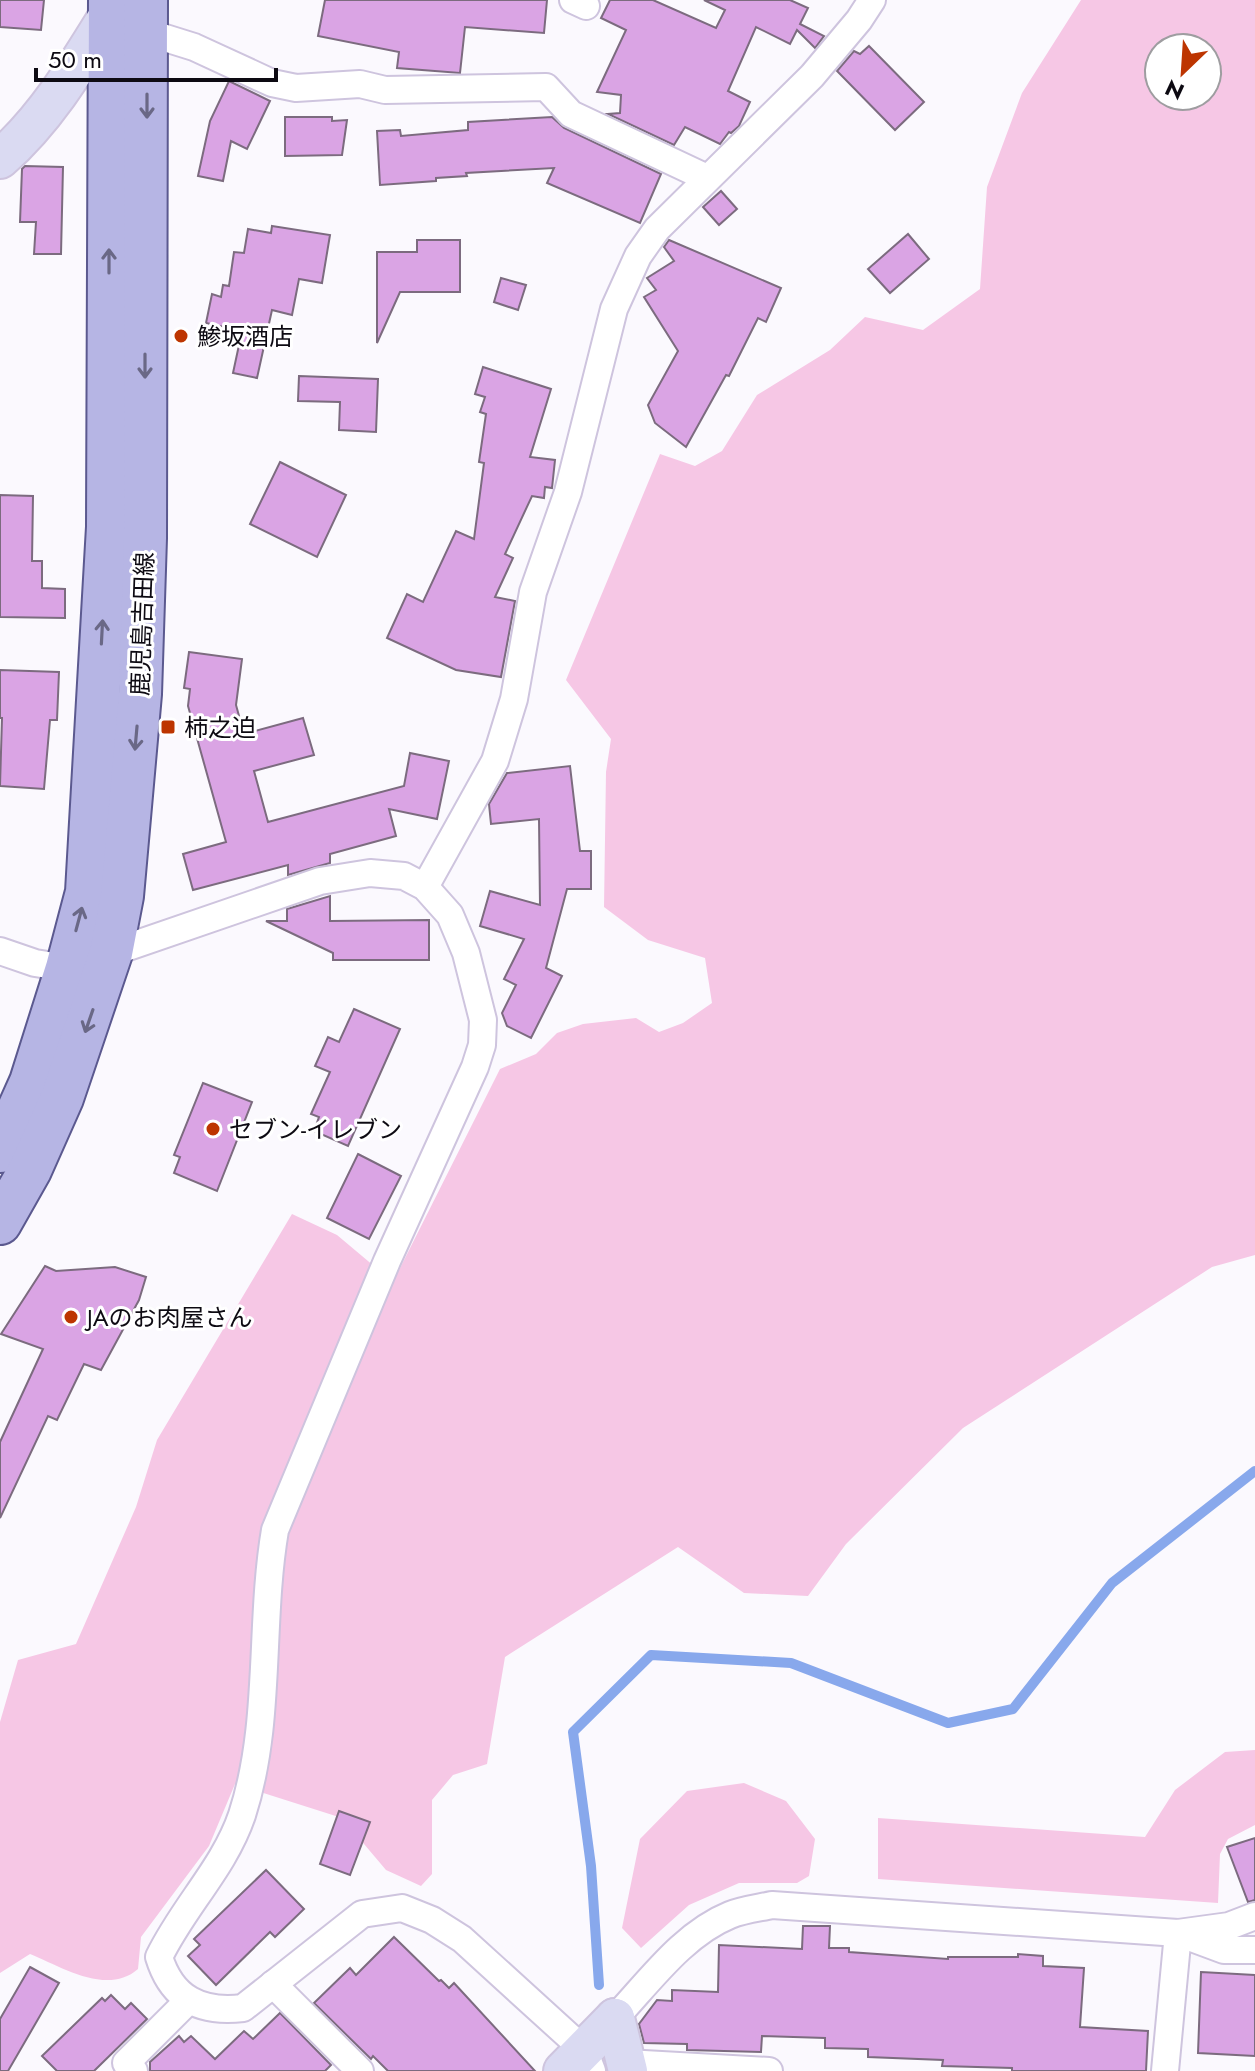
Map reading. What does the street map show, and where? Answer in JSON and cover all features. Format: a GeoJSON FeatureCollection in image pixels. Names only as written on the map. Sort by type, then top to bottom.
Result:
{"type":"FeatureCollection","features":[{"type":"Feature","properties":{"kind":"main road","name":"鹿児島吉田線"},"geometry":{"type":"LineString","coordinates":[[0,1223],[30,1170],[62,1098],[111,953],[122,896],[140,694],[145,538],[128,11]]}},
{"type":"Feature","properties":{"kind":"main road","name":"鹿児島吉田線"},"geometry":{"type":"LineString","coordinates":[[0,1151],[31,1082],[87,892],[108,527],[128,11]]}},
{"type":"Feature","properties":{"kind":"street"},"geometry":{"type":"LineString","coordinates":[[425,887],[495,761],[514,699],[533,592],[568,492],[620,292],[638,256],[657,229],[812,76],[872,0]]}},
{"type":"Feature","properties":{"kind":"street"},"geometry":{"type":"LineString","coordinates":[[0,159],[23,139],[72,74],[128,11],[194,47],[272,83],[296,88],[360,84],[385,90],[546,87],[571,114],[707,178]]}},
{"type":"Feature","properties":{"kind":"street"},"geometry":{"type":"LineString","coordinates":[[0,951],[35,963],[67,968],[320,881],[370,873],[404,876],[425,887],[450,915],[466,953],[483,1020],[482,1045],[381,1275],[275,1530],[269,1565],[259,1751],[242,1816],[221,1863],[170,1935],[159,1957],[165,1976],[188,2001],[221,2011],[243,2008],[362,1914],[402,1908],[432,1920],[462,1939],[599,2065],[769,2071]]}},
{"type":"Feature","properties":{"kind":"street"},"geometry":{"type":"LineString","coordinates":[[599,2065],[615,2018],[681,1947],[705,1928],[731,1914],[772,1905],[1178,1933],[1229,1926],[1255,1916]]}},
{"type":"Feature","properties":{"kind":"street"},"geometry":{"type":"LineString","coordinates":[[1178,1933],[1224,1950],[1255,1950]]}},
{"type":"Feature","properties":{"kind":"street"},"geometry":{"type":"LineString","coordinates":[[1165,2071],[1178,1933]]}},
{"type":"Feature","properties":{"kind":"street"},"geometry":{"type":"LineString","coordinates":[[273,1984],[360,2071]]}},
{"type":"Feature","properties":{"kind":"street"},"geometry":{"type":"LineString","coordinates":[[126,2068],[188,2001]]}},
{"type":"Feature","properties":{"kind":"shaded area"},"geometry":{"type":"Polygon","coordinates":[[[1081,0],[1255,0],[1255,1255],[1212,1267],[963,1428],[846,1544],[808,1596],[744,1593],[678,1547],[505,1657],[487,1764],[453,1775],[432,1800],[432,1874],[421,1886],[386,1870],[342,1818],[235,1784],[209,1846],[141,1937],[138,1969],[126,1977],[99,1980],[70,1972],[30,1954],[0,1973],[0,1722],[18,1660],[76,1644],[136,1507],[157,1440],[292,1214],[337,1235],[393,1282],[500,1069],[536,1054],[557,1033],[583,1024],[636,1018],[659,1032],[683,1023],[712,1003],[705,958],[648,940],[604,907],[606,772],[611,739],[566,680],[660,454],[695,466],[722,451],[757,395],[830,350],[865,317],[923,330],[980,289],[987,187],[1022,93],[1081,0]]]}},
{"type":"Feature","properties":{"kind":"shaded area"},"geometry":{"type":"Polygon","coordinates":[[[1255,1750],[1255,1825],[1228,1839],[1220,1854],[1218,1903],[878,1879],[878,1818],[1145,1837],[1175,1790],[1225,1752],[1255,1750]]]}},
{"type":"Feature","properties":{"kind":"shaded area"},"geometry":{"type":"Polygon","coordinates":[[[744,1783],[786,1801],[815,1839],[809,1876],[797,1883],[739,1883],[689,1905],[641,1948],[622,1928],[640,1839],[687,1791],[744,1783]]]}},
{"type":"Feature","properties":{"kind":"building"},"geometry":{"type":"Polygon","coordinates":[[[0,0],[44,0],[41,30],[0,27],[0,0]]]}},
{"type":"Feature","properties":{"kind":"building"},"geometry":{"type":"Polygon","coordinates":[[[325,0],[547,0],[544,33],[465,27],[460,73],[397,68],[399,52],[318,36],[325,0]]]}},
{"type":"Feature","properties":{"kind":"building"},"geometry":{"type":"Polygon","coordinates":[[[610,0],[653,0],[716,28],[725,10],[704,0],[790,0],[808,8],[800,24],[824,36],[815,48],[797,30],[790,44],[756,27],[728,91],[750,102],[739,126],[729,132],[720,144],[685,127],[674,145],[608,114],[620,113],[621,95],[597,92],[626,30],[601,18],[610,0]]]}},
{"type":"Feature","properties":{"kind":"building"},"geometry":{"type":"Polygon","coordinates":[[[869,46],[924,102],[895,130],[837,71],[854,51],[860,54],[869,46]]]}},
{"type":"Feature","properties":{"kind":"building"},"geometry":{"type":"Polygon","coordinates":[[[229,81],[270,101],[247,149],[231,141],[223,181],[198,176],[210,121],[229,81]]]}},
{"type":"Feature","properties":{"kind":"building"},"geometry":{"type":"Polygon","coordinates":[[[285,117],[347,120],[342,155],[285,156],[285,117]]]}},
{"type":"Feature","properties":{"kind":"building"},"geometry":{"type":"Polygon","coordinates":[[[552,117],[564,128],[661,174],[640,223],[547,183],[554,168],[466,173],[467,176],[436,178],[436,181],[380,185],[377,131],[400,130],[401,136],[468,130],[468,122],[552,117]]]}},
{"type":"Feature","properties":{"kind":"building"},"geometry":{"type":"Polygon","coordinates":[[[25,166],[63,167],[61,254],[34,254],[36,222],[20,222],[22,169],[25,166]]]}},
{"type":"Feature","properties":{"kind":"building"},"geometry":{"type":"Polygon","coordinates":[[[721,191],[737,209],[719,225],[703,207],[721,191]]]}},
{"type":"Feature","properties":{"kind":"building"},"geometry":{"type":"Polygon","coordinates":[[[272,226],[330,235],[322,283],[299,279],[292,315],[272,310],[257,378],[233,373],[242,331],[206,323],[212,294],[221,297],[223,285],[229,286],[234,252],[244,253],[248,229],[271,233],[272,226]]]}},
{"type":"Feature","properties":{"kind":"building"},"geometry":{"type":"Polygon","coordinates":[[[908,234],[929,259],[890,293],[868,269],[908,234]]]}},
{"type":"Feature","properties":{"kind":"building"},"geometry":{"type":"Polygon","coordinates":[[[417,240],[460,240],[460,292],[400,292],[377,343],[377,252],[417,252],[417,240]]]}},
{"type":"Feature","properties":{"kind":"building"},"geometry":{"type":"Polygon","coordinates":[[[669,240],[781,288],[766,322],[758,318],[729,376],[726,375],[686,447],[655,423],[648,405],[678,351],[644,297],[656,290],[647,278],[674,261],[664,247],[669,240]]]}},
{"type":"Feature","properties":{"kind":"building"},"geometry":{"type":"Polygon","coordinates":[[[501,278],[526,285],[518,310],[494,302],[501,278]]]}},
{"type":"Feature","properties":{"kind":"building"},"geometry":{"type":"Polygon","coordinates":[[[483,367],[551,389],[530,457],[555,460],[552,488],[545,487],[544,498],[532,496],[505,554],[513,558],[495,597],[515,601],[501,677],[456,670],[387,638],[407,594],[423,602],[456,531],[474,539],[484,463],[479,462],[486,414],[480,412],[485,397],[475,394],[483,367]]]}},
{"type":"Feature","properties":{"kind":"building"},"geometry":{"type":"Polygon","coordinates":[[[299,376],[378,379],[376,432],[339,430],[340,402],[298,401],[299,376]]]}},
{"type":"Feature","properties":{"kind":"building"},"geometry":{"type":"Polygon","coordinates":[[[280,462],[346,495],[317,557],[250,524],[280,462]]]}},
{"type":"Feature","properties":{"kind":"building"},"geometry":{"type":"Polygon","coordinates":[[[0,495],[33,496],[32,561],[42,561],[42,588],[65,589],[65,618],[0,617],[0,495]]]}},
{"type":"Feature","properties":{"kind":"building"},"geometry":{"type":"Polygon","coordinates":[[[189,652],[242,659],[236,705],[244,734],[303,718],[314,755],[254,771],[268,822],[404,786],[410,753],[449,761],[437,819],[389,809],[396,836],[330,854],[330,863],[288,875],[288,865],[193,890],[183,854],[226,842],[188,706],[190,689],[184,688],[189,652]]]}},
{"type":"Feature","properties":{"kind":"building"},"geometry":{"type":"Polygon","coordinates":[[[0,670],[59,672],[57,720],[50,720],[44,789],[0,786],[0,670]]]}},
{"type":"Feature","properties":{"kind":"building"},"geometry":{"type":"Polygon","coordinates":[[[570,766],[580,851],[591,851],[591,889],[567,889],[546,968],[562,976],[531,1038],[507,1026],[502,1013],[516,985],[504,979],[524,939],[480,926],[490,891],[540,905],[539,819],[491,824],[489,804],[507,773],[570,766]]]}},
{"type":"Feature","properties":{"kind":"building"},"geometry":{"type":"Polygon","coordinates":[[[330,896],[330,921],[429,920],[429,960],[333,960],[333,953],[266,921],[287,921],[287,909],[330,896]]]}},
{"type":"Feature","properties":{"kind":"building"},"geometry":{"type":"Polygon","coordinates":[[[354,1009],[400,1029],[348,1146],[314,1131],[319,1117],[311,1114],[330,1072],[315,1066],[328,1037],[339,1042],[354,1009]]]}},
{"type":"Feature","properties":{"kind":"building","name":"セブン-イレブン"},"geometry":{"type":"Polygon","coordinates":[[[203,1083],[252,1102],[217,1191],[174,1173],[180,1157],[174,1155],[203,1083]]]}},
{"type":"Feature","properties":{"kind":"building"},"geometry":{"type":"Polygon","coordinates":[[[358,1154],[401,1176],[369,1239],[327,1218],[358,1154]]]}},
{"type":"Feature","properties":{"kind":"building","name":"JAのお肉屋さん"},"geometry":{"type":"Polygon","coordinates":[[[45,1266],[56,1271],[115,1267],[146,1277],[139,1300],[101,1370],[84,1364],[57,1420],[48,1416],[0,1518],[0,1442],[43,1349],[1,1334],[45,1266]]]}},
{"type":"Feature","properties":{"kind":"building"},"geometry":{"type":"Polygon","coordinates":[[[339,1811],[370,1822],[350,1875],[320,1864],[339,1811]]]}},
{"type":"Feature","properties":{"kind":"building"},"geometry":{"type":"Polygon","coordinates":[[[1255,1838],[1255,1900],[1248,1902],[1227,1847],[1255,1838]]]}},
{"type":"Feature","properties":{"kind":"building"},"geometry":{"type":"Polygon","coordinates":[[[266,1870],[304,1909],[275,1937],[270,1932],[216,1985],[188,1956],[200,1945],[194,1939],[266,1870]]]}},
{"type":"Feature","properties":{"kind":"building"},"geometry":{"type":"Polygon","coordinates":[[[803,1926],[830,1926],[829,1948],[849,1948],[849,1952],[948,1959],[1018,1957],[1018,1954],[1043,1956],[1043,1966],[1084,1968],[1080,2027],[1148,2031],[1146,2071],[1012,2071],[1012,2068],[942,2066],[943,2060],[868,2057],[868,2049],[825,2048],[825,2038],[762,2036],[761,2052],[687,2050],[687,2044],[644,2043],[639,2024],[657,2000],[672,2001],[672,1990],[718,1992],[719,1945],[802,1949],[803,1926]]]}},
{"type":"Feature","properties":{"kind":"building"},"geometry":{"type":"Polygon","coordinates":[[[394,1937],[439,1981],[449,1988],[454,1983],[535,2071],[388,2071],[373,2056],[371,2059],[314,2003],[350,1968],[356,1975],[394,1937]]]}},
{"type":"Feature","properties":{"kind":"building"},"geometry":{"type":"Polygon","coordinates":[[[30,1967],[59,1983],[8,2071],[0,2071],[0,2019],[30,1967]]]}},
{"type":"Feature","properties":{"kind":"building"},"geometry":{"type":"Polygon","coordinates":[[[1201,1972],[1255,1975],[1255,2056],[1198,2053],[1201,1972]]]}},
{"type":"Feature","properties":{"kind":"building"},"geometry":{"type":"Polygon","coordinates":[[[111,1995],[125,2009],[131,2003],[147,2019],[94,2071],[57,2071],[42,2056],[102,1998],[105,2001],[111,1995]]]}},
{"type":"Feature","properties":{"kind":"building"},"geometry":{"type":"Polygon","coordinates":[[[280,2013],[331,2065],[325,2071],[150,2071],[150,2062],[179,2036],[184,2042],[191,2036],[215,2059],[244,2031],[253,2039],[280,2013]]]}},
{"type":"Feature","properties":{"kind":"waterway"},"geometry":{"type":"LineString","coordinates":[[599,1985],[591,1866],[573,1732],[651,1655],[791,1663],[948,1723],[1013,1709],[1112,1583],[1255,1471]]}},
{"type":"Feature","properties":{"kind":"place","name":"鯵坂酒店"},"geometry":{"type":"Point","coordinates":[181,336]}},
{"type":"Feature","properties":{"kind":"place","name":"柿之迫"},"geometry":{"type":"Point","coordinates":[168,727]}},
{"type":"Feature","properties":{"kind":"place","name":"セブン-イレブン"},"geometry":{"type":"Point","coordinates":[213,1129]}},
{"type":"Feature","properties":{"kind":"place","name":"JAのお肉屋さん"},"geometry":{"type":"Point","coordinates":[71,1317]}}]}
